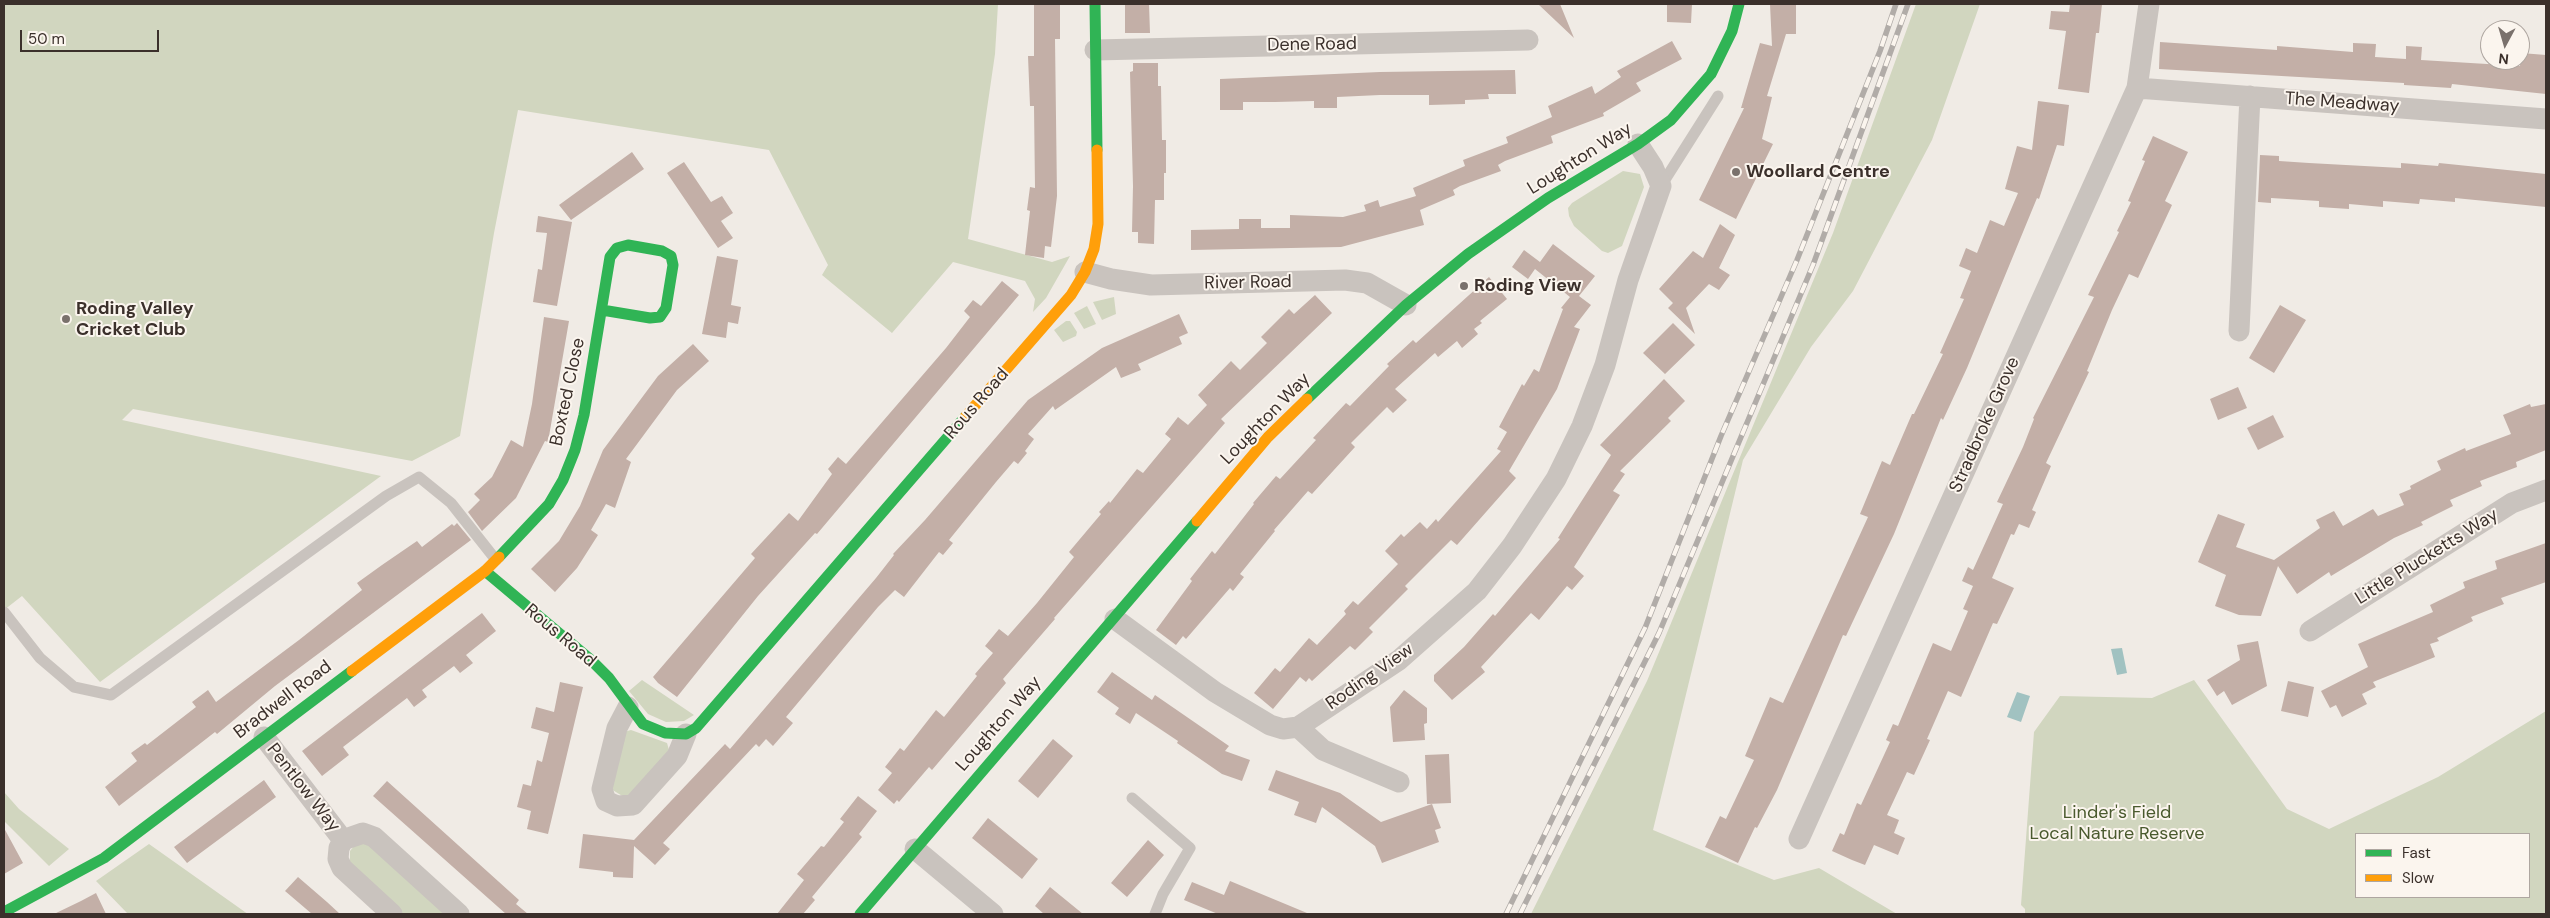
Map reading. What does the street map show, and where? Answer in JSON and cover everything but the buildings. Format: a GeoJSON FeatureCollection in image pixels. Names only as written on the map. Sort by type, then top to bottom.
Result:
{"type":"FeatureCollection","features":[{"type":"Feature","properties":{"kind":"street","name":"Rous Road"},"geometry":{"type":"LineString","coordinates":[[485,571],[591,660],[608,678],[643,724],[665,733],[686,734],[696,728],[1071,295],[1085,272],[1094,249],[1098,224],[1094,4]]}},
{"type":"Feature","properties":{"kind":"street","name":"Loughton Way"},"geometry":{"type":"LineString","coordinates":[[860,914],[1115,619],[1268,437],[1406,305],[1468,254],[1521,216],[1638,144],[1672,120],[1711,74],[1732,31],[1739,4]]}},
{"type":"Feature","properties":{"kind":"street","name":"Stradbroke Grove"},"geometry":{"type":"LineString","coordinates":[[1799,839],[2137,88],[2149,4]]}},
{"type":"Feature","properties":{"kind":"street","name":"Dene Road"},"geometry":{"type":"LineString","coordinates":[[1095,50],[1528,40]]}},
{"type":"Feature","properties":{"kind":"street","name":"The Meadway"},"geometry":{"type":"LineString","coordinates":[[2137,88],[2546,119]]}},
{"type":"Feature","properties":{"kind":"street"},"geometry":{"type":"LineString","coordinates":[[2238,331],[2250,96]]}},
{"type":"Feature","properties":{"kind":"street"},"geometry":{"type":"LineString","coordinates":[[1638,144],[1653,166],[1661,186]]}},
{"type":"Feature","properties":{"kind":"street","name":"Roding View"},"geometry":{"type":"LineString","coordinates":[[1298,727],[1399,660],[1477,592],[1512,546],[1556,479],[1582,426],[1605,365],[1628,280],[1661,186]]}},
{"type":"Feature","properties":{"kind":"street","name":"Boxted Close"},"geometry":{"type":"LineString","coordinates":[[485,571],[520,537],[549,504],[563,480],[575,450],[584,416],[610,257],[617,248],[628,245],[662,251],[672,256],[673,265],[666,308],[660,317],[650,318],[602,310]]}},
{"type":"Feature","properties":{"kind":"street","name":"River Road"},"geometry":{"type":"LineString","coordinates":[[1085,272],[1151,285],[1344,280],[1368,283],[1406,305]]}},
{"type":"Feature","properties":{"kind":"street","name":"Little Plucketts Way"},"geometry":{"type":"LineString","coordinates":[[2310,632],[2512,503],[2546,490]]}},
{"type":"Feature","properties":{"kind":"street","name":"Bradwell Road"},"geometry":{"type":"LineString","coordinates":[[4,912],[104,858],[485,571]]}},
{"type":"Feature","properties":{"kind":"street"},"geometry":{"type":"LineString","coordinates":[[1115,619],[1215,692],[1270,725],[1283,729],[1298,727],[1323,750],[1399,782]]}},
{"type":"Feature","properties":{"kind":"street","name":"Rous Road"},"geometry":{"type":"LineString","coordinates":[[628,706],[617,728],[602,789],[606,801],[617,806],[633,805],[677,756],[686,734]]}},
{"type":"Feature","properties":{"kind":"street","name":"Pentlow Way"},"geometry":{"type":"LineString","coordinates":[[264,737],[344,840]]}},
{"type":"Feature","properties":{"kind":"street","name":"Pentlow Way"},"geometry":{"type":"LineString","coordinates":[[392,914],[342,868],[338,859],[339,848],[344,840],[363,833],[374,837],[459,914]]}},
{"type":"Feature","properties":{"kind":"street"},"geometry":{"type":"LineString","coordinates":[[915,849],[982,911]]}},
{"type":"Feature","properties":{"kind":"lane"},"geometry":{"type":"LineString","coordinates":[[1661,186],[1718,96]]}},
{"type":"Feature","properties":{"kind":"lane"},"geometry":{"type":"LineString","coordinates":[[4,612],[40,658],[74,687],[111,695],[378,501],[419,476],[451,502],[496,560]]}},
{"type":"Feature","properties":{"kind":"lane"},"geometry":{"type":"LineString","coordinates":[[1132,798],[1190,848],[1163,894],[1155,914]]}},
{"type":"Feature","properties":{"kind":"green space"},"geometry":{"type":"Polygon","coordinates":[[[4,4],[998,4],[995,54],[968,239],[1052,262],[1070,256],[1046,298],[1033,312],[1035,299],[1025,281],[953,262],[892,333],[822,275],[828,265],[769,150],[518,110],[494,233],[460,436],[412,461],[133,409],[122,420],[381,476],[100,682],[22,596],[4,610],[4,4]]]}},
{"type":"Feature","properties":{"kind":"green space"},"geometry":{"type":"Polygon","coordinates":[[[1916,4],[1980,4],[1932,140],[1853,291],[1811,347],[1743,460],[1653,830],[1774,880],[1819,868],[1897,914],[1531,914],[1647,681],[1833,233],[1916,4]]]}},
{"type":"Feature","properties":{"kind":"green space"},"geometry":{"type":"Polygon","coordinates":[[[1623,171],[1640,174],[1644,187],[1622,246],[1608,253],[1602,251],[1574,226],[1569,216],[1568,208],[1572,203],[1623,171]]]}},
{"type":"Feature","properties":{"kind":"green space"},"geometry":{"type":"Polygon","coordinates":[[[1114,297],[1116,314],[1102,320],[1093,302],[1114,297]]]}},
{"type":"Feature","properties":{"kind":"green space"},"geometry":{"type":"Polygon","coordinates":[[[1087,306],[1096,324],[1084,329],[1074,313],[1087,306]]]}},
{"type":"Feature","properties":{"kind":"green space"},"geometry":{"type":"Polygon","coordinates":[[[1066,321],[1070,321],[1077,332],[1076,336],[1063,342],[1054,330],[1066,321]]]}},
{"type":"Feature","properties":{"kind":"green space"},"geometry":{"type":"Polygon","coordinates":[[[642,680],[694,715],[684,721],[666,722],[648,714],[629,691],[642,680]]]}},
{"type":"Feature","properties":{"kind":"green space","name":"Linder's Field Local Nature Reserve"},"geometry":{"type":"Polygon","coordinates":[[[2194,680],[2287,809],[2329,829],[2438,777],[2546,711],[2546,914],[2025,914],[2025,909],[2021,905],[2034,732],[2060,696],[2152,698],[2194,680]]]}},
{"type":"Feature","properties":{"kind":"green space"},"geometry":{"type":"Polygon","coordinates":[[[631,730],[667,743],[669,750],[633,793],[624,797],[611,789],[624,732],[631,730]]]}},
{"type":"Feature","properties":{"kind":"green space"},"geometry":{"type":"Polygon","coordinates":[[[4,792],[19,809],[69,849],[49,866],[4,821],[4,792]]]}},
{"type":"Feature","properties":{"kind":"green space"},"geometry":{"type":"Polygon","coordinates":[[[362,843],[370,845],[447,914],[402,914],[350,868],[350,851],[355,845],[362,843]]]}},
{"type":"Feature","properties":{"kind":"green space"},"geometry":{"type":"Polygon","coordinates":[[[149,844],[248,914],[128,914],[96,881],[149,844]]]}},
{"type":"Feature","properties":{"kind":"water"},"geometry":{"type":"Polygon","coordinates":[[[2122,648],[2127,673],[2117,675],[2111,649],[2122,648]]]}},
{"type":"Feature","properties":{"kind":"water"},"geometry":{"type":"Polygon","coordinates":[[[2017,692],[2030,696],[2021,722],[2007,717],[2017,692]]]}},
{"type":"Feature","properties":{"kind":"railway"},"geometry":{"type":"LineString","coordinates":[[1506,914],[1645,628],[1721,436],[1797,260],[1880,51],[1896,4]]}},
{"type":"Feature","properties":{"kind":"railway"},"geometry":{"type":"LineString","coordinates":[[1520,914],[1659,633],[1813,265],[1908,4]]}},
{"type":"Feature","properties":{"kind":"traffic: fast"},"geometry":{"type":"LineString","coordinates":[[1095,4],[1097,150]]}},
{"type":"Feature","properties":{"kind":"traffic: fast"},"geometry":{"type":"LineString","coordinates":[[1307,399],[1406,305],[1468,254],[1548,198],[1638,144],[1671,120],[1711,74],[1732,31],[1739,4]]}},
{"type":"Feature","properties":{"kind":"traffic: fast"},"geometry":{"type":"LineString","coordinates":[[499,557],[549,504],[563,480],[575,450],[584,415],[610,257],[617,248],[628,245],[662,251],[671,256],[673,265],[666,308],[660,317],[650,318],[602,310]]}},
{"type":"Feature","properties":{"kind":"traffic: fast"},"geometry":{"type":"LineString","coordinates":[[485,571],[591,660],[609,678],[643,724],[665,733],[686,734],[696,728],[965,417]]}},
{"type":"Feature","properties":{"kind":"traffic: fast"},"geometry":{"type":"LineString","coordinates":[[860,914],[1197,521]]}},
{"type":"Feature","properties":{"kind":"traffic: fast"},"geometry":{"type":"LineString","coordinates":[[4,912],[104,858],[352,671]]}},
{"type":"Feature","properties":{"kind":"traffic: slow"},"geometry":{"type":"LineString","coordinates":[[965,417],[1071,295],[1085,272],[1094,249],[1098,224],[1097,150]]}},
{"type":"Feature","properties":{"kind":"traffic: slow"},"geometry":{"type":"LineString","coordinates":[[1197,521],[1268,437],[1307,399]]}},
{"type":"Feature","properties":{"kind":"traffic: slow"},"geometry":{"type":"LineString","coordinates":[[352,671],[485,571],[499,557]]}},
{"type":"Feature","properties":{"kind":"place","name":"Woollard Centre"},"geometry":{"type":"Point","coordinates":[1736,172]}},
{"type":"Feature","properties":{"kind":"place","name":"Roding View"},"geometry":{"type":"Point","coordinates":[1464,286]}},
{"type":"Feature","properties":{"kind":"place","name":"Roding Valley Cricket Club"},"geometry":{"type":"Point","coordinates":[66,319]}}]}
